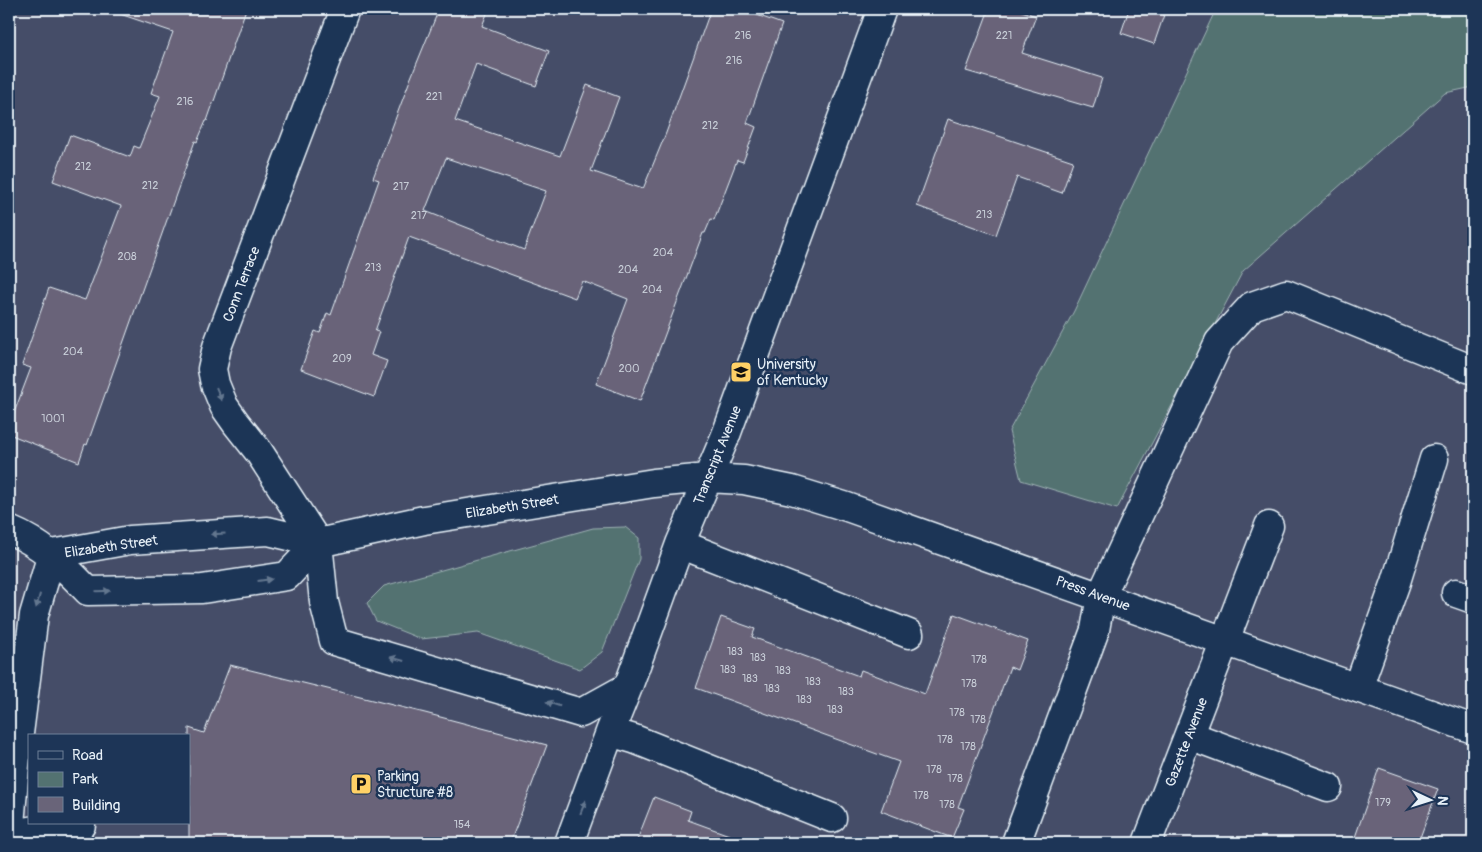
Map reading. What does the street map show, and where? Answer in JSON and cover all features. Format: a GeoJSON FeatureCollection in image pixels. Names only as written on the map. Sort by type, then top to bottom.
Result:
{"type":"FeatureCollection","features":[{"type":"Feature","properties":{"kind":"street","name":"Conn Terrace"},"geometry":{"type":"LineString","coordinates":[[318,543],[260,452],[224,406],[215,384],[212,369],[217,347],[345,9]]}},
{"type":"Feature","properties":{"kind":"street","name":"Transcript Avenue"},"geometry":{"type":"LineString","coordinates":[[569,843],[680,544],[726,435],[882,9]]}},
{"type":"Feature","properties":{"kind":"street"},"geometry":{"type":"LineString","coordinates":[[1016,843],[1095,630],[1101,596],[1219,342],[1252,306],[1286,294],[1473,370]]}},
{"type":"Feature","properties":{"kind":"street"},"geometry":{"type":"LineString","coordinates":[[1358,688],[1396,582],[1434,459]]}},
{"type":"Feature","properties":{"kind":"street","name":"Elizabeth Street"},"geometry":{"type":"LineString","coordinates":[[52,554],[130,540],[268,531],[318,543],[424,520],[654,483],[707,478]]}},
{"type":"Feature","properties":{"kind":"street","name":"Press Avenue"},"geometry":{"type":"LineString","coordinates":[[707,478],[744,480],[810,495],[857,510],[1473,729]]}},
{"type":"Feature","properties":{"kind":"street","name":"Gazette Avenue"},"geometry":{"type":"LineString","coordinates":[[1147,843],[1269,526]]}},
{"type":"Feature","properties":{"kind":"street","name":"Elizabeth Street"},"geometry":{"type":"LineString","coordinates":[[9,530],[20,534],[52,554],[88,591],[202,589],[287,576],[318,543]]}},
{"type":"Feature","properties":{"kind":"street"},"geometry":{"type":"LineString","coordinates":[[318,543],[324,602],[334,641],[582,713],[628,687]]}},
{"type":"Feature","properties":{"kind":"street"},"geometry":{"type":"LineString","coordinates":[[680,544],[909,634]]}},
{"type":"Feature","properties":{"kind":"street"},"geometry":{"type":"LineString","coordinates":[[52,554],[34,615],[9,836],[35,830],[81,825]]}},
{"type":"Feature","properties":{"kind":"street"},"geometry":{"type":"LineString","coordinates":[[582,713],[596,772]]}},
{"type":"Feature","properties":{"kind":"street"},"geometry":{"type":"LineString","coordinates":[[610,732],[634,738],[832,818]]}},
{"type":"Feature","properties":{"kind":"street"},"geometry":{"type":"LineString","coordinates":[[1189,735],[1328,787]]}},
{"type":"Feature","properties":{"kind":"shaded area","name":"University of Kentucky"},"geometry":{"type":"Polygon","coordinates":[[[9,9],[1473,9],[1473,843],[9,843],[9,9]]]}},
{"type":"Feature","properties":{"kind":"green space"},"geometry":{"type":"Polygon","coordinates":[[[1216,9],[1473,9],[1473,87],[1445,93],[1243,271],[1117,509],[1021,480],[1009,431],[1074,311],[1216,9]]]}},
{"type":"Feature","properties":{"kind":"green space"},"geometry":{"type":"Polygon","coordinates":[[[625,527],[639,538],[639,559],[602,652],[580,669],[478,633],[421,639],[376,621],[367,603],[384,586],[593,528],[625,527]]]}},
{"type":"Feature","properties":{"kind":"building"},"geometry":{"type":"Polygon","coordinates":[[[121,9],[246,9],[207,121],[197,142],[195,141],[87,445],[85,444],[79,462],[9,434],[9,426],[31,368],[22,365],[49,288],[85,300],[121,206],[53,181],[70,135],[130,157],[134,146],[139,148],[160,96],[151,93],[173,32],[120,14],[121,9]]]}},
{"type":"Feature","properties":{"kind":"building"},"geometry":{"type":"Polygon","coordinates":[[[439,9],[489,9],[482,26],[549,51],[536,86],[476,64],[455,121],[560,156],[587,85],[619,97],[591,171],[643,189],[666,133],[711,9],[740,9],[782,24],[747,123],[756,127],[743,162],[737,160],[714,220],[711,219],[705,233],[703,233],[640,401],[596,384],[628,299],[582,281],[575,298],[409,237],[375,331],[379,332],[371,355],[387,361],[374,397],[301,369],[315,331],[320,333],[327,313],[331,315],[379,180],[373,178],[439,9]],[[446,158],[425,211],[524,250],[546,191],[446,158]]]}},
{"type":"Feature","properties":{"kind":"building"},"geometry":{"type":"Polygon","coordinates":[[[989,9],[1016,9],[1036,16],[1022,53],[1102,78],[1093,108],[966,71],[989,9]]]}},
{"type":"Feature","properties":{"kind":"building"},"geometry":{"type":"Polygon","coordinates":[[[1129,9],[1166,9],[1154,44],[1121,33],[1129,9]]]}},
{"type":"Feature","properties":{"kind":"building"},"geometry":{"type":"Polygon","coordinates":[[[948,119],[1073,161],[1062,193],[1017,177],[996,235],[917,206],[948,119]]]}},
{"type":"Feature","properties":{"kind":"building"},"geometry":{"type":"Polygon","coordinates":[[[954,614],[1028,641],[1017,670],[1010,667],[958,807],[964,809],[952,838],[881,811],[899,762],[696,688],[721,617],[755,629],[752,637],[859,676],[861,670],[925,694],[954,614]]]}},
{"type":"Feature","properties":{"kind":"building","name":"Parking Structure #8"},"geometry":{"type":"Polygon","coordinates":[[[230,665],[547,745],[510,843],[189,843],[189,728],[204,733],[230,665]]]}},
{"type":"Feature","properties":{"kind":"building"},"geometry":{"type":"Polygon","coordinates":[[[1379,768],[1438,789],[1418,843],[1353,843],[1379,768]]]}},
{"type":"Feature","properties":{"kind":"building"},"geometry":{"type":"Polygon","coordinates":[[[654,797],[691,811],[688,820],[743,840],[742,843],[636,843],[654,797]]]}},
{"type":"Feature","properties":{"kind":"place","name":"University of Kentucky"},"geometry":{"type":"Point","coordinates":[741,372]}},
{"type":"Feature","properties":{"kind":"place","name":"Parking Structure #8"},"geometry":{"type":"Point","coordinates":[361,784]}}]}
